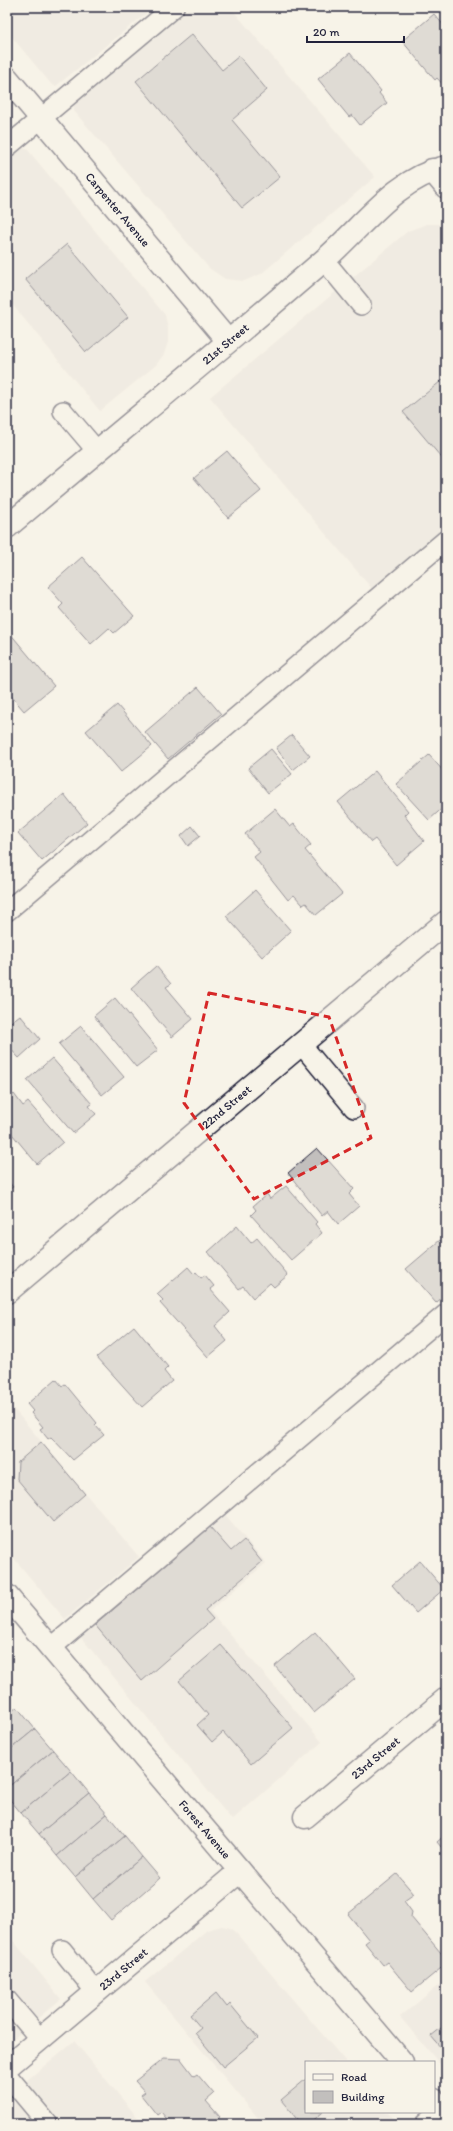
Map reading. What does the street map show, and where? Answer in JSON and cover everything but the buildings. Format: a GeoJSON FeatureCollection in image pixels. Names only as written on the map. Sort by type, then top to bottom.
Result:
{"type":"FeatureCollection","features":[{"type":"Feature","properties":{"kind":"street","name":"Carpenter Avenue"},"geometry":{"type":"LineString","coordinates":[[7,78],[228,341]]}},
{"type":"Feature","properties":{"kind":"street","name":"21st Street"},"geometry":{"type":"LineString","coordinates":[[7,527],[324,260],[409,181],[439,169]]}},
{"type":"Feature","properties":{"kind":"street"},"geometry":{"type":"LineString","coordinates":[[439,169],[446,187]]}},
{"type":"Feature","properties":{"kind":"street","name":"22nd Street"},"geometry":{"type":"LineString","coordinates":[[7,1292],[446,922]]}},
{"type":"Feature","properties":{"kind":"street","name":"Forest Avenue"},"geometry":{"type":"LineString","coordinates":[[7,1596],[401,2061]]}},
{"type":"Feature","properties":{"kind":"street","name":"23rd Street"},"geometry":{"type":"LineString","coordinates":[[305,1817],[446,1698]]}},
{"type":"Feature","properties":{"kind":"street","name":"23rd Street"},"geometry":{"type":"LineString","coordinates":[[7,2067],[240,1871]]}},
{"type":"Feature","properties":{"kind":"lane"},"geometry":{"type":"LineString","coordinates":[[7,147],[174,7]]}},
{"type":"Feature","properties":{"kind":"lane"},"geometry":{"type":"LineString","coordinates":[[324,260],[361,305]]}},
{"type":"Feature","properties":{"kind":"lane"},"geometry":{"type":"LineString","coordinates":[[63,411],[97,451]]}},
{"type":"Feature","properties":{"kind":"lane"},"geometry":{"type":"LineString","coordinates":[[7,911],[446,540]]}},
{"type":"Feature","properties":{"kind":"lane"},"geometry":{"type":"LineString","coordinates":[[301,1044],[354,1108]]}},
{"type":"Feature","properties":{"kind":"lane"},"geometry":{"type":"LineString","coordinates":[[51,1648],[446,1314]]}},
{"type":"Feature","properties":{"kind":"lane"},"geometry":{"type":"LineString","coordinates":[[62,1950],[96,1992]]}},
{"type":"Feature","properties":{"kind":"lane"},"geometry":{"type":"LineString","coordinates":[[7,2000],[40,2039]]}},
{"type":"Feature","properties":{"kind":"lane"},"geometry":{"type":"LineString","coordinates":[[7,2075],[48,2124]]}},
{"type":"Feature","properties":{"kind":"lane"},"geometry":{"type":"LineString","coordinates":[[425,2124],[434,2113]]}},
{"type":"Feature","properties":{"kind":"highlighted area"},"geometry":{"type":"Polygon","coordinates":[[[209,993],[329,1017],[371,1138],[254,1199],[184,1103],[209,993]]]}},
{"type":"Feature","properties":{"kind":"shaded area"},"geometry":{"type":"Polygon","coordinates":[[[7,7],[154,7],[56,86],[52,85],[7,31],[7,7]]]}},
{"type":"Feature","properties":{"kind":"shaded area"},"geometry":{"type":"Polygon","coordinates":[[[190,7],[230,7],[375,177],[261,274],[244,281],[225,279],[209,268],[74,111],[74,105],[77,102],[190,7]]]}},
{"type":"Feature","properties":{"kind":"shaded area"},"geometry":{"type":"Polygon","coordinates":[[[23,148],[27,149],[165,315],[168,328],[168,342],[164,354],[156,365],[100,411],[7,298],[7,158],[23,148]]]}},
{"type":"Feature","properties":{"kind":"shaded area"},"geometry":{"type":"Polygon","coordinates":[[[427,224],[439,224],[446,226],[446,529],[373,590],[210,397],[408,231],[427,224]]]}},
{"type":"Feature","properties":{"kind":"shaded area"},"geometry":{"type":"Polygon","coordinates":[[[7,1401],[139,1557],[65,1619],[7,1550],[7,1401]]]}},
{"type":"Feature","properties":{"kind":"shaded area"},"geometry":{"type":"Polygon","coordinates":[[[223,1512],[266,1563],[210,1611],[322,1742],[232,1820],[79,1635],[223,1512]]]}},
{"type":"Feature","properties":{"kind":"shaded area"},"geometry":{"type":"Polygon","coordinates":[[[222,1926],[230,1928],[236,1933],[345,2061],[305,2061],[305,2113],[389,2113],[399,2124],[263,2124],[145,1982],[207,1930],[222,1926]]]}},
{"type":"Feature","properties":{"kind":"shaded area"},"geometry":{"type":"Polygon","coordinates":[[[7,1933],[61,1999],[7,2044],[7,1933]]]}},
{"type":"Feature","properties":{"kind":"shaded area"},"geometry":{"type":"Polygon","coordinates":[[[446,1979],[446,2071],[400,2017],[446,1979]]]}},
{"type":"Feature","properties":{"kind":"shaded area"},"geometry":{"type":"Polygon","coordinates":[[[74,2041],[143,2124],[7,2124],[7,2097],[74,2041]]]}}]}
